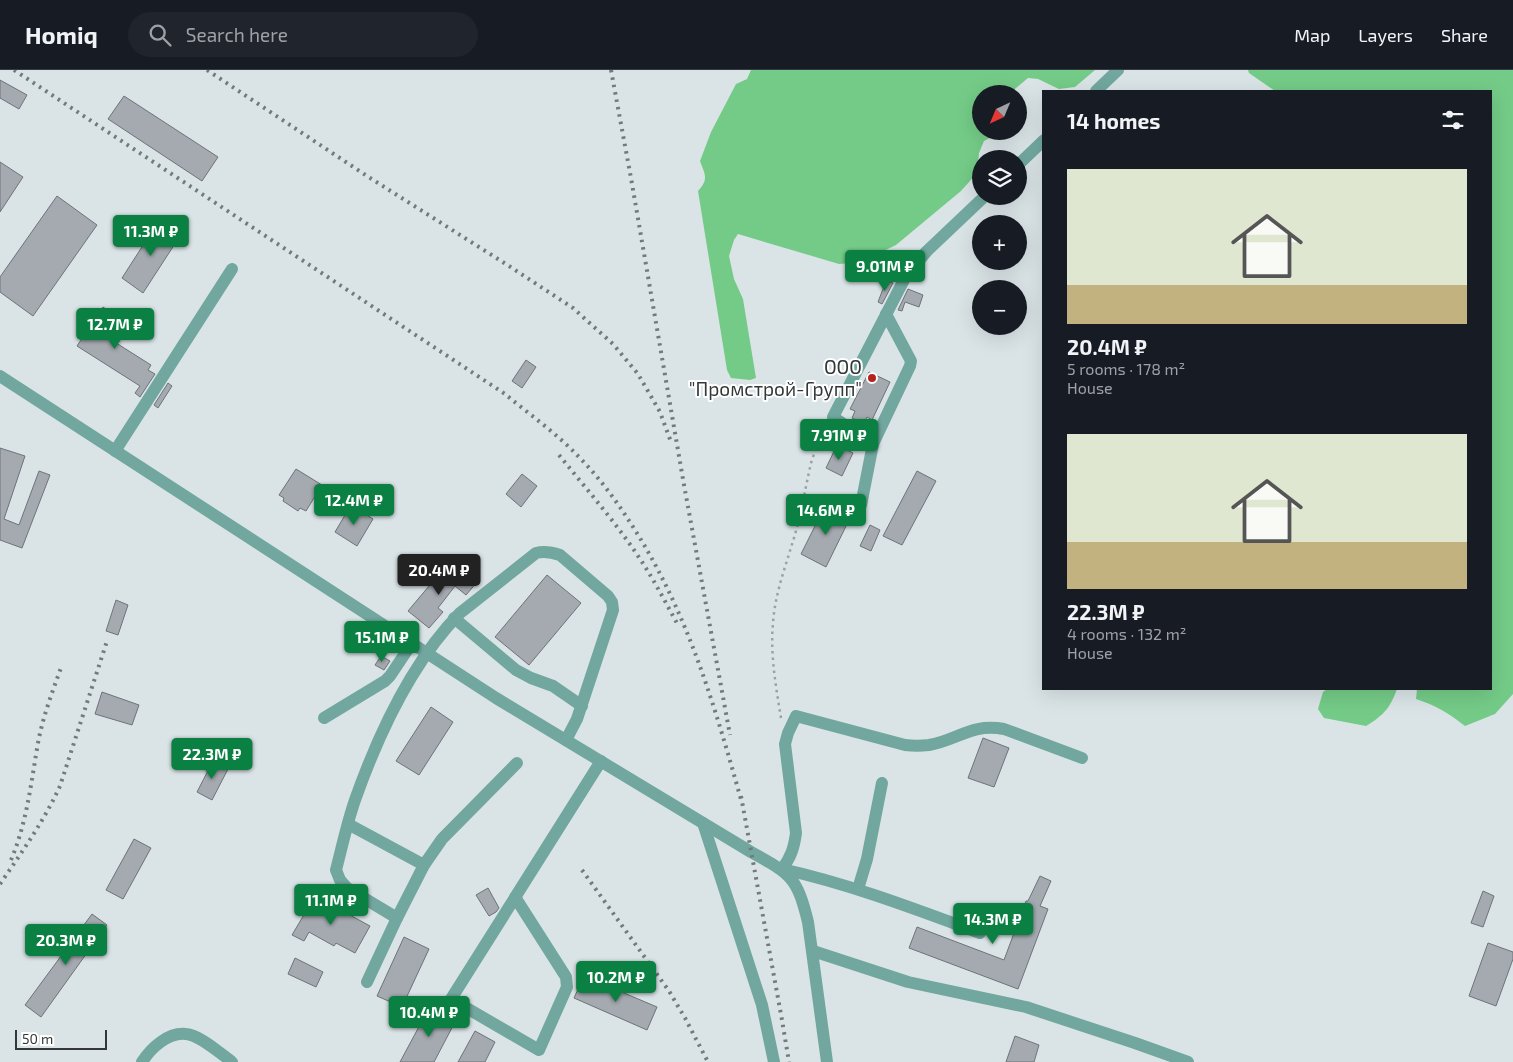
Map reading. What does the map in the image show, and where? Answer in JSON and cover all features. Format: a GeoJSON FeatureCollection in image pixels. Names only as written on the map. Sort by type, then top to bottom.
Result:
{"type":"FeatureCollection","features":[{"type":"Feature","properties":{"kind":"street"},"geometry":{"type":"LineString","coordinates":[[1097,90],[1118,70]]}},
{"type":"Feature","properties":{"kind":"street"},"geometry":{"type":"LineString","coordinates":[[1027,156],[1042,142]]}},
{"type":"Feature","properties":{"kind":"street"},"geometry":{"type":"LineString","coordinates":[[873,444],[833,417],[907,274],[976,205]]}},
{"type":"Feature","properties":{"kind":"street"},"geometry":{"type":"LineString","coordinates":[[116,451],[232,269]]}},
{"type":"Feature","properties":{"kind":"street"},"geometry":{"type":"LineString","coordinates":[[860,505],[873,444],[911,361],[886,314]]}},
{"type":"Feature","properties":{"kind":"street"},"geometry":{"type":"LineString","coordinates":[[0,376],[496,698],[782,869],[793,880],[803,901],[813,950],[827,1062]]}},
{"type":"Feature","properties":{"kind":"street"},"geometry":{"type":"LineString","coordinates":[[397,918],[347,888],[340,880],[336,870],[354,802],[375,747],[411,677],[427,652],[454,618],[536,553],[547,552],[560,555],[608,596],[612,602],[613,610],[582,706],[566,740]]}},
{"type":"Feature","properties":{"kind":"street"},"geometry":{"type":"LineString","coordinates":[[454,618],[516,670],[553,686],[582,706]]}},
{"type":"Feature","properties":{"kind":"street"},"geometry":{"type":"LineString","coordinates":[[324,718],[385,681],[412,643]]}},
{"type":"Feature","properties":{"kind":"street"},"geometry":{"type":"LineString","coordinates":[[782,869],[790,858],[796,833],[786,744],[788,733],[796,716],[905,745],[930,745],[979,728],[992,727],[1004,729],[1082,758]]}},
{"type":"Feature","properties":{"kind":"street"},"geometry":{"type":"LineString","coordinates":[[515,897],[566,976],[567,987],[539,1050],[451,999],[515,897],[601,761]]}},
{"type":"Feature","properties":{"kind":"street"},"geometry":{"type":"LineString","coordinates":[[367,982],[424,865],[442,839],[517,764]]}},
{"type":"Feature","properties":{"kind":"street"},"geometry":{"type":"LineString","coordinates":[[858,889],[867,859],[882,782]]}},
{"type":"Feature","properties":{"kind":"street"},"geometry":{"type":"LineString","coordinates":[[703,823],[762,1005],[774,1062]]}},
{"type":"Feature","properties":{"kind":"street"},"geometry":{"type":"LineString","coordinates":[[348,824],[424,865]]}},
{"type":"Feature","properties":{"kind":"street"},"geometry":{"type":"LineString","coordinates":[[782,869],[858,889],[980,933]]}},
{"type":"Feature","properties":{"kind":"street"},"geometry":{"type":"LineString","coordinates":[[813,950],[908,982],[1026,1007],[1188,1062]]}},
{"type":"Feature","properties":{"kind":"street"},"geometry":{"type":"LineString","coordinates":[[142,1062],[159,1043],[177,1035],[186,1034],[197,1037],[232,1062]]}},
{"type":"Feature","properties":{"kind":"path"},"geometry":{"type":"LineString","coordinates":[[786,744],[774,674],[772,625],[774,608],[798,522],[811,463],[815,451],[833,417]]}},
{"type":"Feature","properties":{"kind":"green space"},"geometry":{"type":"Polygon","coordinates":[[[751,70],[1095,70],[1075,87],[1059,89],[1038,79],[1028,78],[1020,85],[972,85],[972,140],[986,140],[980,150],[972,150],[972,179],[961,191],[896,245],[867,259],[839,264],[738,234],[729,256],[734,279],[743,299],[756,378],[750,380],[731,378],[727,370],[698,191],[705,180],[700,161],[711,132],[736,84],[747,79],[751,70]]]}},
{"type":"Feature","properties":{"kind":"green space"},"geometry":{"type":"Polygon","coordinates":[[[1248,70],[1513,70],[1513,694],[1495,714],[1465,726],[1442,710],[1416,699],[1417,690],[1492,690],[1492,90],[1274,90],[1249,73],[1248,70]]]}},
{"type":"Feature","properties":{"kind":"green space"},"geometry":{"type":"Polygon","coordinates":[[[1326,690],[1397,690],[1386,710],[1366,726],[1324,718],[1318,709],[1323,692],[1326,690]]]}},
{"type":"Feature","properties":{"kind":"building"},"geometry":{"type":"Polygon","coordinates":[[[0,80],[27,95],[19,109],[0,98],[0,80]]]}},
{"type":"Feature","properties":{"kind":"building"},"geometry":{"type":"Polygon","coordinates":[[[124,96],[218,157],[202,181],[108,119],[124,96]]]}},
{"type":"Feature","properties":{"kind":"building"},"geometry":{"type":"Polygon","coordinates":[[[0,162],[23,177],[0,212],[0,162]]]}},
{"type":"Feature","properties":{"kind":"building"},"geometry":{"type":"Polygon","coordinates":[[[57,196],[97,225],[33,316],[0,292],[0,277],[57,196]]]}},
{"type":"Feature","properties":{"kind":"building"},"geometry":{"type":"Polygon","coordinates":[[[158,222],[180,236],[143,293],[122,278],[158,222]]]}},
{"type":"Feature","properties":{"kind":"building"},"geometry":{"type":"Polygon","coordinates":[[[886,281],[893,283],[882,304],[878,302],[886,281]]]}},
{"type":"Feature","properties":{"kind":"building"},"geometry":{"type":"Polygon","coordinates":[[[908,289],[923,295],[919,307],[905,302],[902,311],[898,310],[908,289]]]}},
{"type":"Feature","properties":{"kind":"building"},"geometry":{"type":"Polygon","coordinates":[[[103,307],[125,322],[113,341],[151,365],[148,370],[155,374],[140,397],[135,393],[140,386],[77,346],[103,307]]]}},
{"type":"Feature","properties":{"kind":"building"},"geometry":{"type":"Polygon","coordinates":[[[526,360],[536,367],[522,388],[512,381],[526,360]]]}},
{"type":"Feature","properties":{"kind":"building"},"geometry":{"type":"Polygon","coordinates":[[[869,372],[890,382],[872,420],[867,417],[864,424],[852,418],[855,411],[850,409],[869,372]]]}},
{"type":"Feature","properties":{"kind":"building"},"geometry":{"type":"Polygon","coordinates":[[[168,383],[172,386],[158,408],[154,405],[168,383]]]}},
{"type":"Feature","properties":{"kind":"building"},"geometry":{"type":"Polygon","coordinates":[[[837,445],[853,453],[842,476],[826,468],[837,445]]]}},
{"type":"Feature","properties":{"kind":"building"},"geometry":{"type":"Polygon","coordinates":[[[0,448],[25,456],[4,519],[19,525],[39,471],[50,475],[22,548],[0,540],[0,448]]]}},
{"type":"Feature","properties":{"kind":"building"},"geometry":{"type":"Polygon","coordinates":[[[296,469],[322,485],[306,511],[300,508],[298,511],[283,501],[284,498],[279,495],[296,469]]]}},
{"type":"Feature","properties":{"kind":"building"},"geometry":{"type":"Polygon","coordinates":[[[917,471],[936,481],[902,545],[883,536],[917,471]]]}},
{"type":"Feature","properties":{"kind":"building"},"geometry":{"type":"Polygon","coordinates":[[[522,474],[537,486],[521,507],[506,494],[522,474]]]}},
{"type":"Feature","properties":{"kind":"building"},"geometry":{"type":"Polygon","coordinates":[[[351,505],[373,519],[357,546],[335,532],[351,505]]]}},
{"type":"Feature","properties":{"kind":"building"},"geometry":{"type":"Polygon","coordinates":[[[825,506],[850,518],[826,567],[801,554],[825,506]]]}},
{"type":"Feature","properties":{"kind":"building"},"geometry":{"type":"Polygon","coordinates":[[[870,525],[880,530],[871,551],[860,546],[870,525]]]}},
{"type":"Feature","properties":{"kind":"building"},"geometry":{"type":"Polygon","coordinates":[[[445,567],[458,577],[478,581],[466,595],[455,586],[438,608],[443,612],[429,628],[408,611],[445,567]]]}},
{"type":"Feature","properties":{"kind":"building"},"geometry":{"type":"Polygon","coordinates":[[[547,575],[581,603],[529,665],[495,637],[547,575]]]}},
{"type":"Feature","properties":{"kind":"building"},"geometry":{"type":"Polygon","coordinates":[[[116,600],[128,605],[118,635],[106,631],[116,600]]]}},
{"type":"Feature","properties":{"kind":"building"},"geometry":{"type":"Polygon","coordinates":[[[381,656],[390,661],[384,670],[375,665],[381,656]]]}},
{"type":"Feature","properties":{"kind":"building"},"geometry":{"type":"Polygon","coordinates":[[[102,692],[139,705],[132,725],[95,714],[102,692]]]}},
{"type":"Feature","properties":{"kind":"building"},"geometry":{"type":"Polygon","coordinates":[[[431,707],[453,722],[419,775],[396,761],[431,707]]]}},
{"type":"Feature","properties":{"kind":"building"},"geometry":{"type":"Polygon","coordinates":[[[983,738],[1009,748],[994,787],[968,778],[983,738]]]}},
{"type":"Feature","properties":{"kind":"building"},"geometry":{"type":"Polygon","coordinates":[[[213,761],[228,769],[212,800],[197,792],[213,761]]]}},
{"type":"Feature","properties":{"kind":"building"},"geometry":{"type":"Polygon","coordinates":[[[134,839],[151,848],[123,899],[106,890],[134,839]]]}},
{"type":"Feature","properties":{"kind":"building"},"geometry":{"type":"Polygon","coordinates":[[[1040,876],[1051,881],[1040,906],[1048,909],[1018,989],[909,948],[917,927],[1004,960],[1026,901],[1028,901],[1040,876]]]}},
{"type":"Feature","properties":{"kind":"building"},"geometry":{"type":"Polygon","coordinates":[[[488,888],[499,908],[489,916],[476,895],[488,888]]]}},
{"type":"Feature","properties":{"kind":"building"},"geometry":{"type":"Polygon","coordinates":[[[1483,891],[1494,896],[1483,927],[1471,923],[1483,891]]]}},
{"type":"Feature","properties":{"kind":"building"},"geometry":{"type":"Polygon","coordinates":[[[315,896],[370,926],[355,953],[336,943],[334,946],[309,932],[304,941],[292,935],[315,896]]]}},
{"type":"Feature","properties":{"kind":"building"},"geometry":{"type":"Polygon","coordinates":[[[92,914],[107,925],[41,1017],[25,1005],[92,914]]]}},
{"type":"Feature","properties":{"kind":"building"},"geometry":{"type":"Polygon","coordinates":[[[404,937],[429,949],[402,1007],[377,996],[404,937]]]}},
{"type":"Feature","properties":{"kind":"building"},"geometry":{"type":"Polygon","coordinates":[[[1488,943],[1513,952],[1513,959],[1496,1006],[1469,996],[1488,943]]]}},
{"type":"Feature","properties":{"kind":"building"},"geometry":{"type":"Polygon","coordinates":[[[295,958],[323,972],[316,987],[288,974],[295,958]]]}},
{"type":"Feature","properties":{"kind":"building"},"geometry":{"type":"Polygon","coordinates":[[[584,976],[657,1007],[647,1030],[574,998],[584,976]]]}},
{"type":"Feature","properties":{"kind":"building"},"geometry":{"type":"Polygon","coordinates":[[[429,1008],[455,1022],[434,1062],[400,1062],[429,1008]]]}},
{"type":"Feature","properties":{"kind":"building"},"geometry":{"type":"Polygon","coordinates":[[[475,1031],[495,1042],[485,1062],[458,1062],[475,1031]]]}},
{"type":"Feature","properties":{"kind":"building"},"geometry":{"type":"Polygon","coordinates":[[[1015,1036],[1039,1045],[1034,1062],[1006,1062],[1015,1036]]]}},
{"type":"Feature","properties":{"kind":"railway"},"geometry":{"type":"LineString","coordinates":[[14,70],[505,394],[551,431],[577,455],[601,482],[629,520],[671,595],[711,697],[742,803]]}},
{"type":"Feature","properties":{"kind":"railway"},"geometry":{"type":"LineString","coordinates":[[207,70],[367,176],[573,308],[613,344],[638,374],[660,412],[671,442]]}},
{"type":"Feature","properties":{"kind":"railway"},"geometry":{"type":"LineString","coordinates":[[611,70],[730,735]]}},
{"type":"Feature","properties":{"kind":"railway"},"geometry":{"type":"LineString","coordinates":[[559,455],[624,536],[644,565],[678,625]]}},
{"type":"Feature","properties":{"kind":"railway"},"geometry":{"type":"LineString","coordinates":[[0,884],[40,824],[60,786],[107,641]]}},
{"type":"Feature","properties":{"kind":"railway"},"geometry":{"type":"LineString","coordinates":[[11,860],[25,817],[38,743],[48,703],[62,665]]}},
{"type":"Feature","properties":{"kind":"railway"},"geometry":{"type":"LineString","coordinates":[[741,796],[789,1062]]}},
{"type":"Feature","properties":{"kind":"railway"},"geometry":{"type":"LineString","coordinates":[[582,870],[669,991],[708,1062]]}},
{"type":"Feature","properties":{"kind":"place","name":"ООО \"Промстрой-Групп\""},"geometry":{"type":"Point","coordinates":[872,378]}}]}
